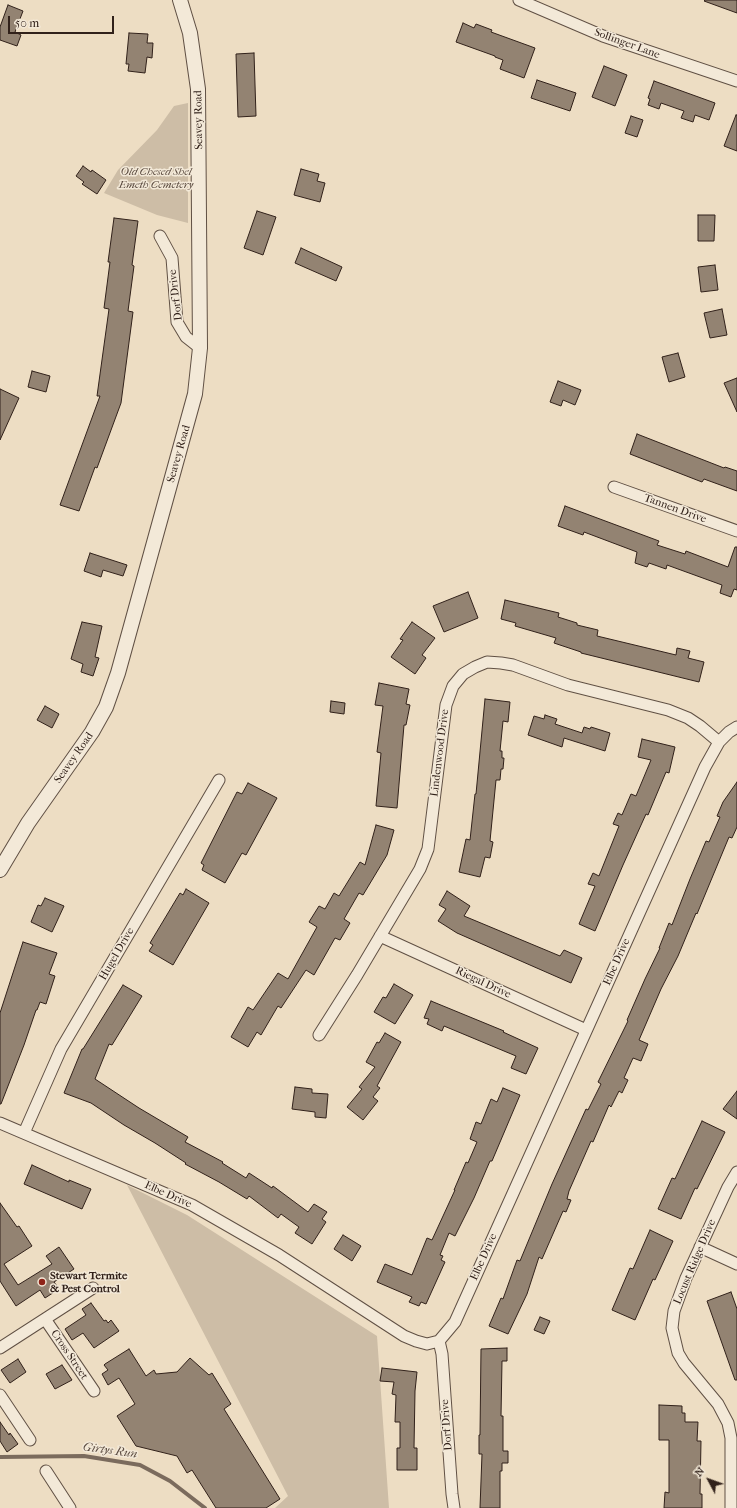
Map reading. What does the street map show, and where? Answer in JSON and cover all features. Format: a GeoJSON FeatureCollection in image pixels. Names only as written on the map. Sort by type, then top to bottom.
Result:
{"type":"FeatureCollection","features":[{"type":"Feature","properties":{"kind":"street","name":"Seavey Road"},"geometry":{"type":"LineString","coordinates":[[0,870],[28,823],[92,732],[106,707],[118,673],[196,394],[200,348],[198,88],[190,33],[180,0]]}},
{"type":"Feature","properties":{"kind":"street","name":"Sollinger Lane"},"geometry":{"type":"LineString","coordinates":[[519,0],[603,36],[737,82]]}},
{"type":"Feature","properties":{"kind":"street","name":"Dorf Drive"},"geometry":{"type":"LineString","coordinates":[[160,236],[172,258],[177,322],[186,337],[200,348]]}},
{"type":"Feature","properties":{"kind":"street","name":"Tannen Drive"},"geometry":{"type":"LineString","coordinates":[[614,487],[737,531]]}},
{"type":"Feature","properties":{"kind":"street","name":"Lindenwood Drive"},"geometry":{"type":"LineString","coordinates":[[319,1035],[420,869],[428,849],[446,705],[453,686],[462,674],[487,662],[513,665],[568,685],[668,710],[688,718],[719,742]]}},
{"type":"Feature","properties":{"kind":"street","name":"Elbe Drive"},"geometry":{"type":"LineString","coordinates":[[0,1123],[192,1205],[278,1255],[404,1336],[416,1342],[427,1344],[439,1342],[455,1322],[705,767],[719,742],[729,732],[737,727]]}},
{"type":"Feature","properties":{"kind":"street","name":"Hugel Drive"},"geometry":{"type":"LineString","coordinates":[[24,1133],[61,1049],[219,780]]}},
{"type":"Feature","properties":{"kind":"street","name":"Riegal Drive"},"geometry":{"type":"LineString","coordinates":[[380,936],[586,1030]]}},
{"type":"Feature","properties":{"kind":"street","name":"Locust Ridge Drive"},"geometry":{"type":"LineString","coordinates":[[731,1508],[732,1438],[728,1422],[718,1404],[684,1363],[678,1353],[672,1328],[674,1311],[700,1247],[728,1187],[737,1172]]}},
{"type":"Feature","properties":{"kind":"street"},"geometry":{"type":"LineString","coordinates":[[700,1247],[737,1264]]}},
{"type":"Feature","properties":{"kind":"street"},"geometry":{"type":"LineString","coordinates":[[0,1348],[93,1288]]}},
{"type":"Feature","properties":{"kind":"street","name":"Cross Street"},"geometry":{"type":"LineString","coordinates":[[45,1319],[94,1391]]}},
{"type":"Feature","properties":{"kind":"street","name":"Dorf Drive"},"geometry":{"type":"LineString","coordinates":[[439,1342],[442,1354],[454,1508]]}},
{"type":"Feature","properties":{"kind":"street"},"geometry":{"type":"LineString","coordinates":[[0,1395],[30,1440]]}},
{"type":"Feature","properties":{"kind":"street"},"geometry":{"type":"LineString","coordinates":[[46,1471],[70,1508]]}},
{"type":"Feature","properties":{"kind":"green space","name":"Old Chesed Shel Emeth Cemetery"},"geometry":{"type":"Polygon","coordinates":[[[188,103],[188,223],[157,215],[104,193],[118,170],[157,130],[174,106],[188,103]]]}},
{"type":"Feature","properties":{"kind":"green space"},"geometry":{"type":"Polygon","coordinates":[[[127,1185],[187,1215],[377,1336],[389,1508],[275,1508],[288,1496],[127,1185]]]}},
{"type":"Feature","properties":{"kind":"building"},"geometry":{"type":"Polygon","coordinates":[[[737,0],[737,13],[704,1],[737,0]]]}},
{"type":"Feature","properties":{"kind":"building"},"geometry":{"type":"Polygon","coordinates":[[[8,5],[23,11],[15,32],[21,35],[17,46],[0,40],[0,27],[8,5]]]}},
{"type":"Feature","properties":{"kind":"building"},"geometry":{"type":"Polygon","coordinates":[[[463,23],[474,28],[476,24],[492,30],[491,32],[535,48],[524,78],[500,69],[503,60],[456,42],[463,23]]]}},
{"type":"Feature","properties":{"kind":"building"},"geometry":{"type":"Polygon","coordinates":[[[129,33],[148,34],[147,43],[153,43],[152,58],[147,57],[145,73],[128,71],[129,64],[126,64],[129,33]]]}},
{"type":"Feature","properties":{"kind":"building"},"geometry":{"type":"Polygon","coordinates":[[[254,53],[256,116],[238,117],[236,54],[254,53]]]}},
{"type":"Feature","properties":{"kind":"building"},"geometry":{"type":"Polygon","coordinates":[[[604,66],[627,75],[615,106],[592,97],[604,66]]]}},
{"type":"Feature","properties":{"kind":"building"},"geometry":{"type":"Polygon","coordinates":[[[537,80],[576,93],[570,111],[531,98],[537,80]]]}},
{"type":"Feature","properties":{"kind":"building"},"geometry":{"type":"Polygon","coordinates":[[[654,81],[715,103],[709,120],[695,115],[693,122],[681,118],[684,111],[661,103],[659,109],[648,105],[650,99],[648,98],[654,81]]]}},
{"type":"Feature","properties":{"kind":"building"},"geometry":{"type":"Polygon","coordinates":[[[737,115],[737,151],[724,146],[737,115]]]}},
{"type":"Feature","properties":{"kind":"building"},"geometry":{"type":"Polygon","coordinates":[[[631,116],[643,120],[637,137],[625,133],[631,116]]]}},
{"type":"Feature","properties":{"kind":"building"},"geometry":{"type":"Polygon","coordinates":[[[83,166],[91,172],[92,170],[106,180],[97,194],[82,184],[84,182],[76,176],[83,166]]]}},
{"type":"Feature","properties":{"kind":"building"},"geometry":{"type":"Polygon","coordinates":[[[301,169],[319,174],[317,181],[325,183],[320,202],[294,195],[301,169]]]}},
{"type":"Feature","properties":{"kind":"building"},"geometry":{"type":"Polygon","coordinates":[[[257,211],[276,217],[263,255],[244,248],[257,211]]]}},
{"type":"Feature","properties":{"kind":"building"},"geometry":{"type":"Polygon","coordinates":[[[698,215],[715,215],[714,241],[698,241],[698,215]]]}},
{"type":"Feature","properties":{"kind":"building"},"geometry":{"type":"Polygon","coordinates":[[[114,218],[138,221],[128,311],[133,312],[121,403],[79,511],[60,505],[100,396],[97,396],[109,309],[104,308],[114,218]]]}},
{"type":"Feature","properties":{"kind":"building"},"geometry":{"type":"Polygon","coordinates":[[[301,248],[342,267],[336,281],[295,263],[301,248]]]}},
{"type":"Feature","properties":{"kind":"building"},"geometry":{"type":"Polygon","coordinates":[[[715,265],[718,290],[701,292],[698,267],[715,265]]]}},
{"type":"Feature","properties":{"kind":"building"},"geometry":{"type":"Polygon","coordinates":[[[722,309],[727,335],[710,338],[704,313],[722,309]]]}},
{"type":"Feature","properties":{"kind":"building"},"geometry":{"type":"Polygon","coordinates":[[[678,353],[685,377],[669,382],[662,357],[678,353]]]}},
{"type":"Feature","properties":{"kind":"building"},"geometry":{"type":"Polygon","coordinates":[[[32,371],[50,376],[46,392],[28,387],[32,371]]]}},
{"type":"Feature","properties":{"kind":"building"},"geometry":{"type":"Polygon","coordinates":[[[737,378],[737,412],[724,383],[737,378]]]}},
{"type":"Feature","properties":{"kind":"building"},"geometry":{"type":"Polygon","coordinates":[[[558,381],[581,390],[575,405],[563,400],[561,406],[550,402],[558,381]]]}},
{"type":"Feature","properties":{"kind":"building"},"geometry":{"type":"Polygon","coordinates":[[[0,389],[19,398],[0,440],[0,389]]]}},
{"type":"Feature","properties":{"kind":"building"},"geometry":{"type":"Polygon","coordinates":[[[637,434],[724,468],[737,471],[737,491],[704,479],[702,482],[630,454],[637,434]]]}},
{"type":"Feature","properties":{"kind":"building"},"geometry":{"type":"Polygon","coordinates":[[[565,506],[659,541],[657,545],[685,554],[686,551],[728,567],[735,547],[737,547],[737,590],[734,589],[731,597],[720,593],[722,585],[667,565],[666,569],[649,563],[647,567],[635,563],[637,552],[584,532],[583,535],[558,526],[565,506]]]}},
{"type":"Feature","properties":{"kind":"building"},"geometry":{"type":"Polygon","coordinates":[[[90,553],[127,565],[123,576],[103,570],[101,577],[84,571],[90,553]]]}},
{"type":"Feature","properties":{"kind":"building"},"geometry":{"type":"Polygon","coordinates":[[[468,592],[478,618],[444,632],[433,606],[468,592]]]}},
{"type":"Feature","properties":{"kind":"building"},"geometry":{"type":"Polygon","coordinates":[[[505,600],[559,613],[558,617],[577,623],[577,625],[598,630],[597,636],[676,655],[677,648],[690,651],[688,658],[704,662],[699,682],[581,653],[554,643],[556,638],[515,626],[516,623],[501,619],[505,600]]]}},
{"type":"Feature","properties":{"kind":"building"},"geometry":{"type":"Polygon","coordinates":[[[82,622],[102,626],[95,657],[99,658],[93,676],[81,672],[83,664],[71,659],[82,622]]]}},
{"type":"Feature","properties":{"kind":"building"},"geometry":{"type":"Polygon","coordinates":[[[412,622],[435,638],[422,655],[426,658],[415,674],[391,657],[403,640],[400,639],[412,622]]]}},
{"type":"Feature","properties":{"kind":"building"},"geometry":{"type":"Polygon","coordinates":[[[379,683],[409,689],[406,704],[410,705],[406,725],[404,725],[397,808],[376,806],[381,753],[377,752],[383,706],[375,705],[379,683]]]}},
{"type":"Feature","properties":{"kind":"building"},"geometry":{"type":"Polygon","coordinates":[[[485,699],[510,702],[508,722],[503,721],[500,751],[502,751],[502,758],[504,758],[500,780],[496,780],[490,841],[493,842],[490,858],[485,857],[480,877],[459,872],[466,839],[470,840],[485,699]]]}},
{"type":"Feature","properties":{"kind":"building"},"geometry":{"type":"Polygon","coordinates":[[[331,701],[345,703],[344,714],[330,712],[331,701]]]}},
{"type":"Feature","properties":{"kind":"building"},"geometry":{"type":"Polygon","coordinates":[[[45,706],[59,714],[52,728],[37,720],[45,706]]]}},
{"type":"Feature","properties":{"kind":"building"},"geometry":{"type":"Polygon","coordinates":[[[545,715],[557,719],[555,724],[582,733],[584,727],[590,729],[591,727],[610,733],[605,751],[564,738],[562,747],[528,735],[534,716],[544,719],[545,715]]]}},
{"type":"Feature","properties":{"kind":"building"},"geometry":{"type":"Polygon","coordinates":[[[642,739],[675,747],[669,773],[666,772],[648,815],[646,814],[595,931],[579,924],[595,886],[588,884],[593,873],[599,876],[619,826],[613,824],[618,813],[622,815],[631,794],[636,796],[651,760],[638,757],[642,739]]]}},
{"type":"Feature","properties":{"kind":"building"},"geometry":{"type":"Polygon","coordinates":[[[737,782],[737,827],[732,838],[729,837],[697,914],[696,913],[639,1040],[648,1044],[641,1061],[633,1058],[624,1078],[628,1080],[622,1093],[619,1091],[611,1107],[609,1105],[593,1142],[591,1141],[569,1191],[567,1199],[571,1200],[566,1212],[563,1211],[542,1259],[539,1257],[527,1294],[508,1334],[489,1326],[501,1298],[503,1299],[517,1260],[520,1261],[552,1184],[586,1109],[588,1110],[601,1084],[598,1082],[628,1021],[627,1020],[660,948],[669,923],[672,925],[706,841],[709,842],[720,817],[717,816],[723,802],[737,782]]]}},
{"type":"Feature","properties":{"kind":"building"},"geometry":{"type":"Polygon","coordinates":[[[248,783],[277,798],[246,855],[242,853],[225,883],[202,870],[204,865],[201,863],[237,792],[242,794],[248,783]]]}},
{"type":"Feature","properties":{"kind":"building"},"geometry":{"type":"Polygon","coordinates":[[[376,825],[394,830],[387,855],[363,895],[359,893],[344,919],[350,923],[340,940],[335,938],[314,975],[306,970],[281,1008],[278,1006],[261,1035],[257,1032],[248,1047],[231,1037],[248,1007],[253,1010],[278,973],[288,979],[317,927],[309,922],[319,906],[325,909],[334,893],[339,896],[360,862],[365,865],[376,825]]]}},
{"type":"Feature","properties":{"kind":"building"},"geometry":{"type":"Polygon","coordinates":[[[186,889],[209,903],[173,965],[149,951],[153,945],[150,943],[180,893],[183,895],[186,889]]]}},
{"type":"Feature","properties":{"kind":"building"},"geometry":{"type":"Polygon","coordinates":[[[447,891],[470,906],[464,916],[560,956],[564,950],[582,958],[571,983],[457,933],[438,921],[446,909],[439,905],[447,891]]]}},
{"type":"Feature","properties":{"kind":"building"},"geometry":{"type":"Polygon","coordinates":[[[45,898],[64,906],[52,932],[31,922],[38,905],[41,906],[45,898]]]}},
{"type":"Feature","properties":{"kind":"building"},"geometry":{"type":"Polygon","coordinates":[[[23,942],[57,953],[49,974],[55,976],[46,1004],[40,1002],[36,1010],[24,1045],[0,1104],[0,1013],[23,942]]]}},
{"type":"Feature","properties":{"kind":"building"},"geometry":{"type":"Polygon","coordinates":[[[394,984],[413,995],[395,1024],[374,1012],[383,997],[386,998],[394,984]]]}},
{"type":"Feature","properties":{"kind":"building"},"geometry":{"type":"Polygon","coordinates":[[[123,985],[142,996],[112,1045],[109,1044],[95,1079],[139,1108],[188,1137],[185,1142],[223,1162],[222,1163],[246,1178],[249,1173],[272,1188],[273,1186],[308,1212],[314,1204],[327,1212],[322,1219],[326,1222],[312,1244],[295,1233],[299,1227],[281,1214],[278,1218],[249,1196],[247,1199],[185,1164],[186,1163],[91,1103],[64,1093],[82,1049],[123,985]]]}},
{"type":"Feature","properties":{"kind":"building"},"geometry":{"type":"Polygon","coordinates":[[[431,1001],[504,1031],[503,1032],[538,1048],[526,1074],[511,1068],[516,1056],[444,1026],[442,1031],[427,1024],[429,1019],[424,1018],[431,1001]]]}},
{"type":"Feature","properties":{"kind":"building"},"geometry":{"type":"Polygon","coordinates":[[[385,1033],[401,1042],[377,1086],[380,1088],[373,1097],[378,1101],[363,1120],[347,1107],[362,1089],[359,1087],[375,1067],[366,1062],[377,1042],[379,1043],[385,1033]]]}},
{"type":"Feature","properties":{"kind":"building"},"geometry":{"type":"Polygon","coordinates":[[[295,1087],[312,1089],[312,1093],[328,1094],[326,1118],[315,1117],[315,1112],[292,1109],[295,1087]]]}},
{"type":"Feature","properties":{"kind":"building"},"geometry":{"type":"Polygon","coordinates":[[[503,1088],[520,1095],[492,1161],[490,1161],[455,1236],[449,1233],[440,1255],[443,1256],[441,1260],[445,1262],[426,1304],[421,1302],[419,1306],[409,1302],[412,1297],[377,1282],[385,1264],[412,1275],[427,1238],[432,1240],[466,1162],[468,1163],[477,1142],[470,1139],[476,1122],[481,1124],[491,1099],[497,1102],[503,1088]]]}},
{"type":"Feature","properties":{"kind":"building"},"geometry":{"type":"Polygon","coordinates":[[[737,1091],[737,1119],[723,1109],[737,1091]]]}},
{"type":"Feature","properties":{"kind":"building"},"geometry":{"type":"Polygon","coordinates":[[[702,1121],[725,1132],[697,1189],[695,1188],[681,1219],[658,1209],[672,1178],[675,1179],[702,1121]]]}},
{"type":"Feature","properties":{"kind":"building"},"geometry":{"type":"Polygon","coordinates":[[[32,1165],[69,1182],[69,1180],[91,1189],[82,1209],[24,1184],[32,1165]]]}},
{"type":"Feature","properties":{"kind":"building"},"geometry":{"type":"Polygon","coordinates":[[[0,1203],[17,1227],[19,1226],[32,1246],[4,1264],[18,1285],[52,1264],[46,1256],[59,1247],[74,1269],[54,1282],[59,1289],[45,1298],[40,1290],[16,1306],[0,1281],[0,1203]]]}},
{"type":"Feature","properties":{"kind":"building"},"geometry":{"type":"Polygon","coordinates":[[[650,1230],[673,1241],[655,1280],[653,1279],[635,1320],[612,1310],[630,1268],[633,1269],[650,1230]]]}},
{"type":"Feature","properties":{"kind":"building"},"geometry":{"type":"Polygon","coordinates":[[[343,1235],[361,1246],[352,1261],[334,1249],[343,1235]]]}},
{"type":"Feature","properties":{"kind":"building"},"geometry":{"type":"Polygon","coordinates":[[[731,1292],[737,1309],[737,1380],[735,1380],[707,1301],[731,1292]]]}},
{"type":"Feature","properties":{"kind":"building"},"geometry":{"type":"Polygon","coordinates":[[[91,1303],[104,1321],[106,1320],[108,1323],[111,1320],[119,1331],[94,1348],[83,1333],[72,1340],[65,1329],[86,1315],[82,1309],[91,1303]]]}},
{"type":"Feature","properties":{"kind":"building"},"geometry":{"type":"Polygon","coordinates":[[[540,1317],[550,1321],[544,1334],[534,1330],[540,1317]]]}},
{"type":"Feature","properties":{"kind":"building"},"geometry":{"type":"Polygon","coordinates":[[[507,1348],[507,1361],[502,1361],[501,1416],[503,1416],[503,1451],[508,1451],[508,1463],[502,1463],[502,1471],[500,1471],[500,1508],[480,1508],[482,1454],[479,1454],[481,1349],[507,1348]]]}},
{"type":"Feature","properties":{"kind":"building"},"geometry":{"type":"Polygon","coordinates":[[[129,1349],[146,1376],[154,1370],[156,1374],[177,1372],[190,1358],[209,1375],[212,1373],[231,1404],[224,1409],[280,1499],[266,1508],[216,1508],[192,1470],[187,1473],[177,1456],[136,1446],[117,1416],[135,1404],[119,1378],[108,1385],[102,1374],[108,1370],[104,1365],[105,1364],[129,1349]]]}},
{"type":"Feature","properties":{"kind":"building"},"geometry":{"type":"Polygon","coordinates":[[[18,1359],[26,1372],[10,1383],[1,1370],[18,1359]]]}},
{"type":"Feature","properties":{"kind":"building"},"geometry":{"type":"Polygon","coordinates":[[[62,1365],[72,1380],[55,1389],[46,1374],[62,1365]]]}},
{"type":"Feature","properties":{"kind":"building"},"geometry":{"type":"Polygon","coordinates":[[[382,1368],[417,1372],[415,1391],[414,1448],[417,1448],[417,1470],[397,1470],[397,1448],[400,1448],[400,1422],[395,1422],[396,1395],[392,1394],[394,1382],[380,1381],[382,1368]]]}},
{"type":"Feature","properties":{"kind":"building"},"geometry":{"type":"Polygon","coordinates":[[[659,1405],[682,1406],[682,1413],[685,1413],[685,1422],[698,1422],[697,1441],[701,1441],[700,1494],[702,1494],[702,1508],[664,1508],[665,1492],[669,1493],[669,1440],[659,1440],[659,1405]]]}},
{"type":"Feature","properties":{"kind":"building"},"geometry":{"type":"Polygon","coordinates":[[[0,1422],[9,1435],[10,1433],[18,1444],[7,1452],[0,1441],[0,1422]]]}},
{"type":"Feature","properties":{"kind":"waterway","name":"Girtys Run"},"geometry":{"type":"LineString","coordinates":[[0,1457],[84,1456],[140,1465],[170,1481],[205,1508]]}},
{"type":"Feature","properties":{"kind":"place","name":"Stewart Termite & Pest Control"},"geometry":{"type":"Point","coordinates":[42,1282]}}]}
